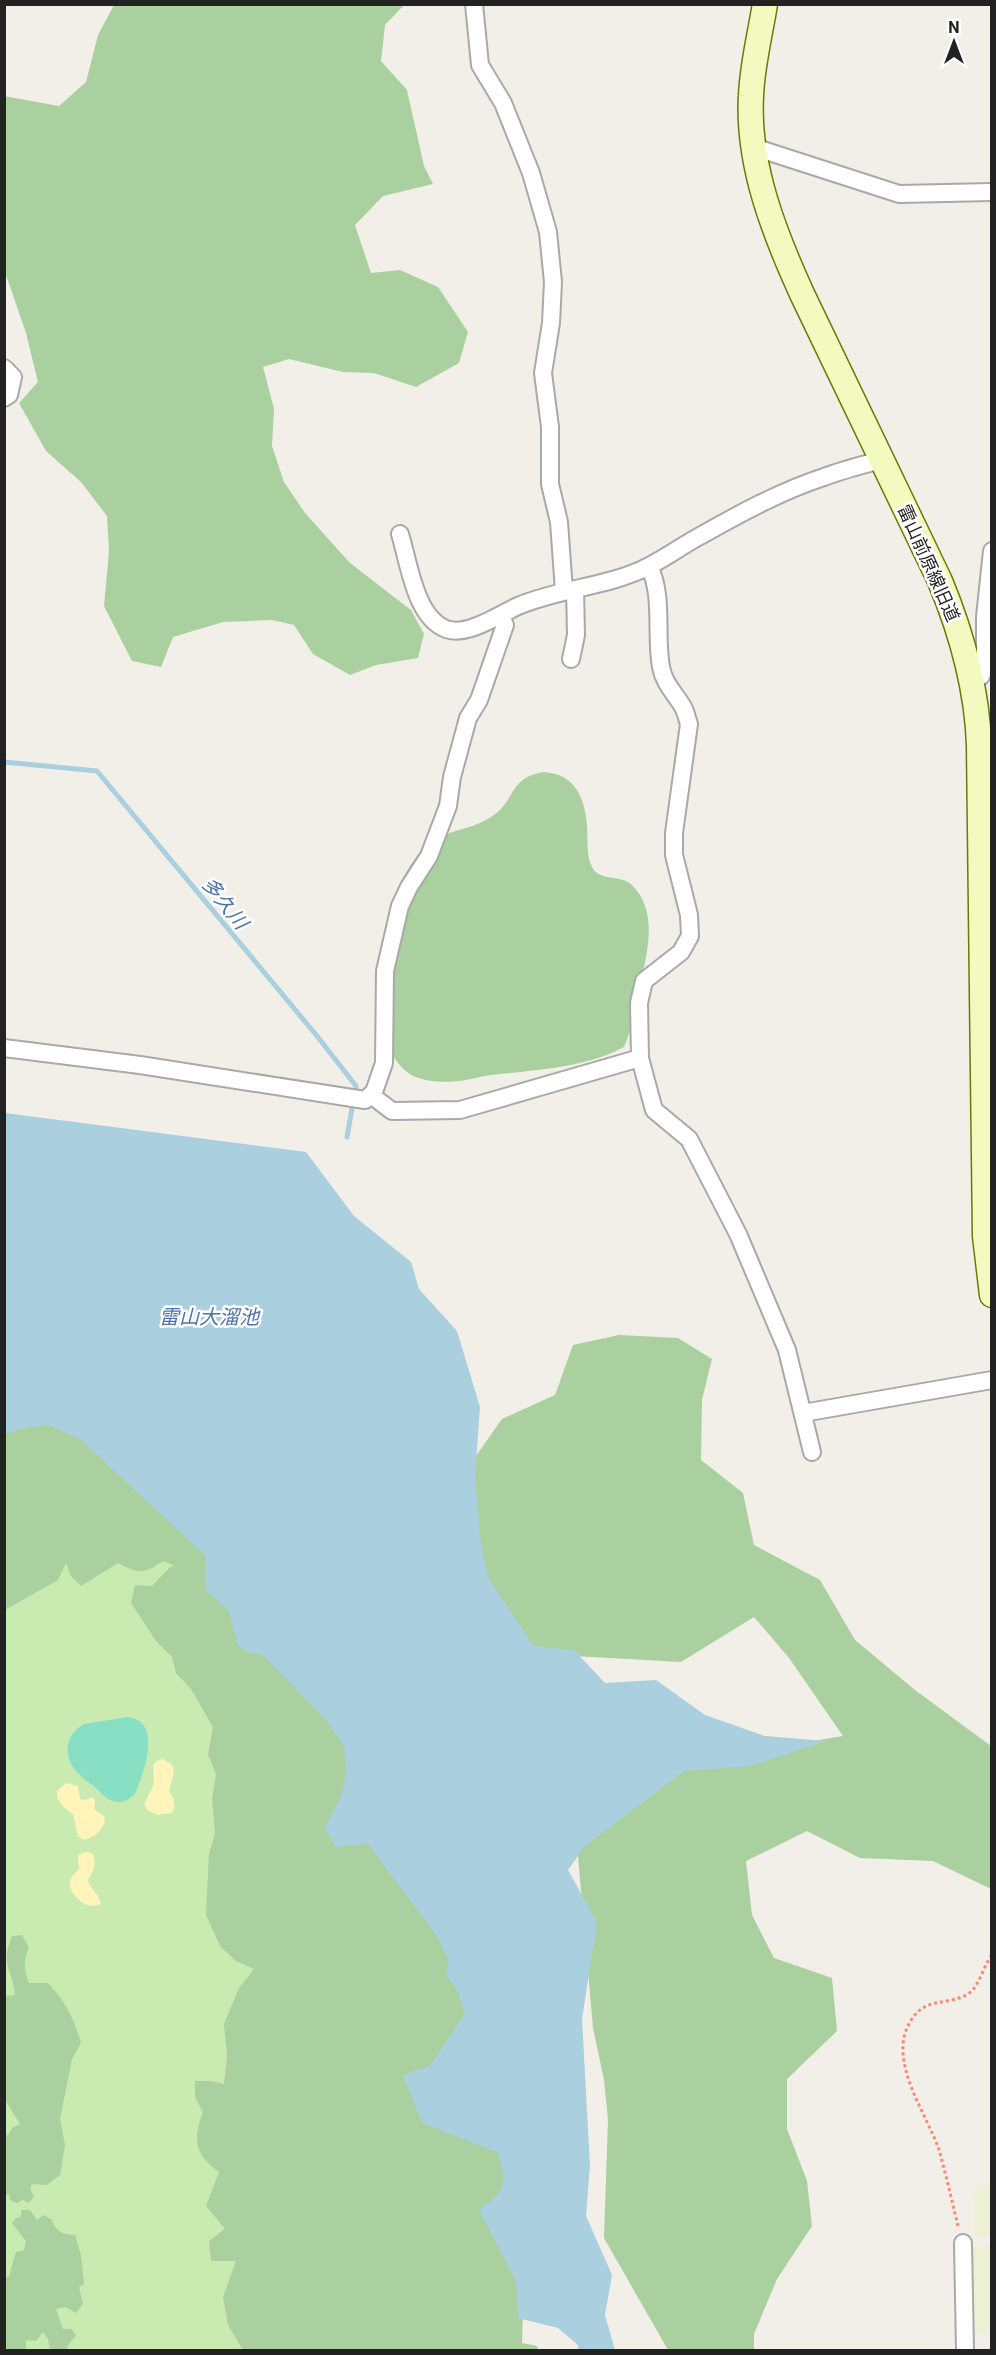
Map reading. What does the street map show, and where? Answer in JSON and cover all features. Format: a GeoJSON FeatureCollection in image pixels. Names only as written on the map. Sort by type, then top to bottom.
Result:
{"type":"FeatureCollection","features":[{"type":"Feature","properties":{"kind":"street"},"geometry":{"type":"LineString","coordinates":[[474,4],[480,64],[503,103],[531,173],[548,232],[553,282],[551,323],[543,373],[550,427],[550,484],[559,522],[576,635],[571,659]]}},
{"type":"Feature","properties":{"kind":"street","name":"雷山前原線旧道"},"geometry":{"type":"LineString","coordinates":[[765,4],[751,95],[751,121],[755,152],[769,210],[782,250],[944,590],[956,621],[971,677],[978,724],[987,914],[985,1236],[992,1295]]}},
{"type":"Feature","properties":{"kind":"street"},"geometry":{"type":"LineString","coordinates":[[755,152],[763,150],[899,194],[992,192]]}},
{"type":"Feature","properties":{"kind":"street"},"geometry":{"type":"LineString","coordinates":[[4,368],[13,377],[9,395],[4,398]]}},
{"type":"Feature","properties":{"kind":"street"},"geometry":{"type":"LineString","coordinates":[[400,534],[420,604],[433,622],[447,630],[464,630],[500,616],[518,606],[627,575],[649,566],[701,535],[785,492],[822,477],[881,460]]}},
{"type":"Feature","properties":{"kind":"street"},"geometry":{"type":"LineString","coordinates":[[971,677],[981,676],[985,667],[985,618],[992,552]]}},
{"type":"Feature","properties":{"kind":"street"},"geometry":{"type":"LineString","coordinates":[[649,566],[653,575],[657,604],[660,666],[665,682],[684,708],[689,724],[674,833],[674,855],[689,915],[690,936],[681,952],[644,981],[639,1003],[640,1058],[654,1110],[689,1138],[738,1234],[787,1350],[812,1452]]}},
{"type":"Feature","properties":{"kind":"street"},"geometry":{"type":"LineString","coordinates":[[368,1098],[380,1079],[384,1063],[385,971],[391,935],[399,906],[429,856],[448,806],[452,777],[468,718],[479,700],[505,625],[500,616]]}},
{"type":"Feature","properties":{"kind":"street"},"geometry":{"type":"LineString","coordinates":[[4,1048],[140,1065],[346,1098],[368,1098],[392,1111],[460,1110],[640,1058]]}},
{"type":"Feature","properties":{"kind":"street"},"geometry":{"type":"LineString","coordinates":[[803,1413],[992,1380]]}},
{"type":"Feature","properties":{"kind":"street"},"geometry":{"type":"LineString","coordinates":[[963,2242],[965,2350]]}},
{"type":"Feature","properties":{"kind":"path"},"geometry":{"type":"LineString","coordinates":[[963,2242],[938,2149],[905,2069],[903,2047],[908,2025],[924,2006],[967,1994],[976,1985],[992,1955]]}},
{"type":"Feature","properties":{"kind":"green space"},"geometry":{"type":"Polygon","coordinates":[[[114,5],[404,5],[385,25],[381,61],[407,90],[424,166],[433,184],[383,196],[355,225],[371,273],[400,270],[438,287],[468,332],[459,363],[416,387],[374,373],[343,372],[289,359],[263,367],[274,409],[272,446],[284,482],[305,513],[350,563],[411,610],[424,634],[418,658],[376,665],[350,675],[313,654],[294,625],[272,620],[223,622],[173,637],[161,667],[132,661],[104,606],[109,551],[107,516],[81,482],[46,451],[19,403],[38,382],[26,333],[5,272],[4,96],[59,106],[86,82],[98,35],[114,5]]]}},
{"type":"Feature","properties":{"kind":"green space"},"geometry":{"type":"Polygon","coordinates":[[[544,772],[564,777],[581,797],[586,816],[589,857],[595,872],[632,885],[646,908],[648,946],[634,1016],[624,1047],[593,1060],[559,1067],[454,1082],[418,1078],[407,1072],[397,1062],[391,1053],[388,1040],[382,950],[397,893],[415,859],[430,843],[446,834],[474,826],[491,817],[499,811],[524,779],[544,772]]]}},
{"type":"Feature","properties":{"kind":"green space"},"geometry":{"type":"Polygon","coordinates":[[[619,1335],[678,1338],[712,1359],[702,1400],[701,1460],[743,1493],[754,1545],[820,1580],[855,1640],[915,1690],[991,1746],[991,1889],[933,1861],[860,1858],[807,1831],[746,1861],[752,1915],[774,1958],[832,1978],[837,2031],[787,2079],[787,2129],[807,2181],[812,2226],[777,2279],[754,2334],[754,2350],[668,2350],[604,2238],[608,2120],[604,2080],[593,2028],[577,1845],[683,1762],[843,1736],[789,1658],[754,1617],[681,1662],[521,1653],[480,1591],[459,1480],[502,1419],[555,1395],[573,1345],[619,1335]]]}},
{"type":"Feature","properties":{"kind":"green space"},"geometry":{"type":"Polygon","coordinates":[[[5,1420],[71,1420],[188,1519],[344,1720],[373,1833],[445,1928],[503,2139],[524,2278],[522,2343],[537,2346],[538,2350],[243,2350],[228,2325],[223,2297],[236,2261],[211,2261],[209,2241],[225,2229],[206,2206],[219,2172],[205,2159],[198,2145],[198,2130],[203,2112],[195,2097],[195,2081],[224,2084],[227,2055],[224,2024],[239,1988],[254,1969],[236,1961],[220,1946],[206,1915],[209,1854],[215,1833],[212,1799],[216,1774],[208,1755],[213,1727],[191,1689],[176,1673],[172,1657],[156,1641],[131,1603],[135,1585],[152,1586],[170,1567],[175,1566],[163,1561],[146,1570],[136,1571],[118,1563],[81,1586],[71,1576],[66,1563],[58,1580],[5,1610],[5,1420]]]}},
{"type":"Feature","properties":{"kind":"green space"},"geometry":{"type":"Polygon","coordinates":[[[4,1467],[175,1547],[502,2350],[5,2350],[4,1467]]]}},
{"type":"Feature","properties":{"kind":"green space"},"geometry":{"type":"Polygon","coordinates":[[[128,1717],[139,1721],[145,1728],[148,1750],[135,1794],[125,1801],[116,1802],[106,1797],[74,1769],[68,1755],[68,1748],[72,1735],[84,1724],[128,1717]]]}},
{"type":"Feature","properties":{"kind":"green space"},"geometry":{"type":"Polygon","coordinates":[[[22,1935],[29,1948],[25,1965],[29,1983],[48,1983],[69,2011],[81,2043],[72,2059],[60,2119],[65,2145],[60,2175],[47,2185],[32,2184],[30,2189],[34,2196],[29,2203],[23,2200],[17,2203],[10,2200],[9,2194],[5,2195],[5,2133],[8,2136],[12,2128],[20,2124],[5,2100],[4,1996],[15,1995],[7,1954],[12,1936],[22,1935]]]}},
{"type":"Feature","properties":{"kind":"green space"},"geometry":{"type":"Polygon","coordinates":[[[991,2184],[991,2236],[974,2236],[973,2188],[991,2184]]]}},
{"type":"Feature","properties":{"kind":"green space"},"geometry":{"type":"Polygon","coordinates":[[[21,2210],[30,2210],[37,2220],[43,2215],[51,2219],[60,2232],[75,2235],[81,2255],[84,2284],[79,2287],[83,2304],[76,2313],[66,2307],[56,2309],[63,2329],[71,2329],[76,2335],[67,2347],[68,2350],[50,2350],[48,2339],[43,2332],[36,2341],[26,2340],[26,2350],[8,2350],[5,2345],[5,2278],[9,2276],[16,2252],[24,2250],[26,2241],[12,2223],[16,2218],[21,2217],[21,2210]]]}},
{"type":"Feature","properties":{"kind":"green space"},"geometry":{"type":"Polygon","coordinates":[[[991,2245],[991,2334],[973,2334],[970,2246],[991,2245]]]}},
{"type":"Feature","properties":{"kind":"sand"},"geometry":{"type":"Polygon","coordinates":[[[163,1759],[172,1765],[174,1772],[169,1791],[175,1807],[171,1813],[158,1815],[147,1810],[144,1804],[154,1784],[153,1765],[163,1759]]]}},
{"type":"Feature","properties":{"kind":"sand"},"geometry":{"type":"Polygon","coordinates":[[[66,1783],[78,1786],[80,1799],[85,1800],[92,1797],[95,1800],[94,1809],[104,1816],[105,1822],[101,1829],[88,1839],[84,1840],[78,1836],[73,1814],[58,1799],[57,1791],[66,1783]]]}},
{"type":"Feature","properties":{"kind":"sand"},"geometry":{"type":"Polygon","coordinates":[[[86,1852],[92,1853],[95,1861],[88,1880],[101,1904],[96,1906],[80,1901],[70,1887],[72,1876],[79,1869],[78,1855],[86,1852]]]}},
{"type":"Feature","properties":{"kind":"water","name":"雷山大溜池"},"geometry":{"type":"Polygon","coordinates":[[[5,1113],[306,1152],[354,1216],[411,1262],[419,1289],[457,1331],[480,1407],[475,1477],[481,1544],[488,1578],[534,1646],[574,1650],[605,1683],[656,1680],[705,1715],[765,1736],[826,1741],[751,1766],[684,1771],[585,1846],[568,1870],[597,1922],[582,2019],[590,2166],[586,2216],[612,2275],[605,2315],[615,2350],[578,2350],[578,2345],[558,2328],[518,2318],[516,2281],[479,2210],[494,2198],[502,2186],[503,2172],[497,2152],[422,2123],[403,2075],[430,2066],[465,2013],[457,1990],[446,1975],[449,1963],[439,1939],[368,1844],[336,1847],[325,1828],[342,1794],[346,1773],[344,1745],[325,1719],[263,1655],[249,1653],[238,1646],[229,1611],[206,1590],[206,1556],[80,1439],[48,1425],[20,1429],[5,1434],[5,1113]]]}},
{"type":"Feature","properties":{"kind":"waterway","name":"多久川"},"geometry":{"type":"LineString","coordinates":[[4,762],[97,771],[356,1086],[347,1137]]}}]}
